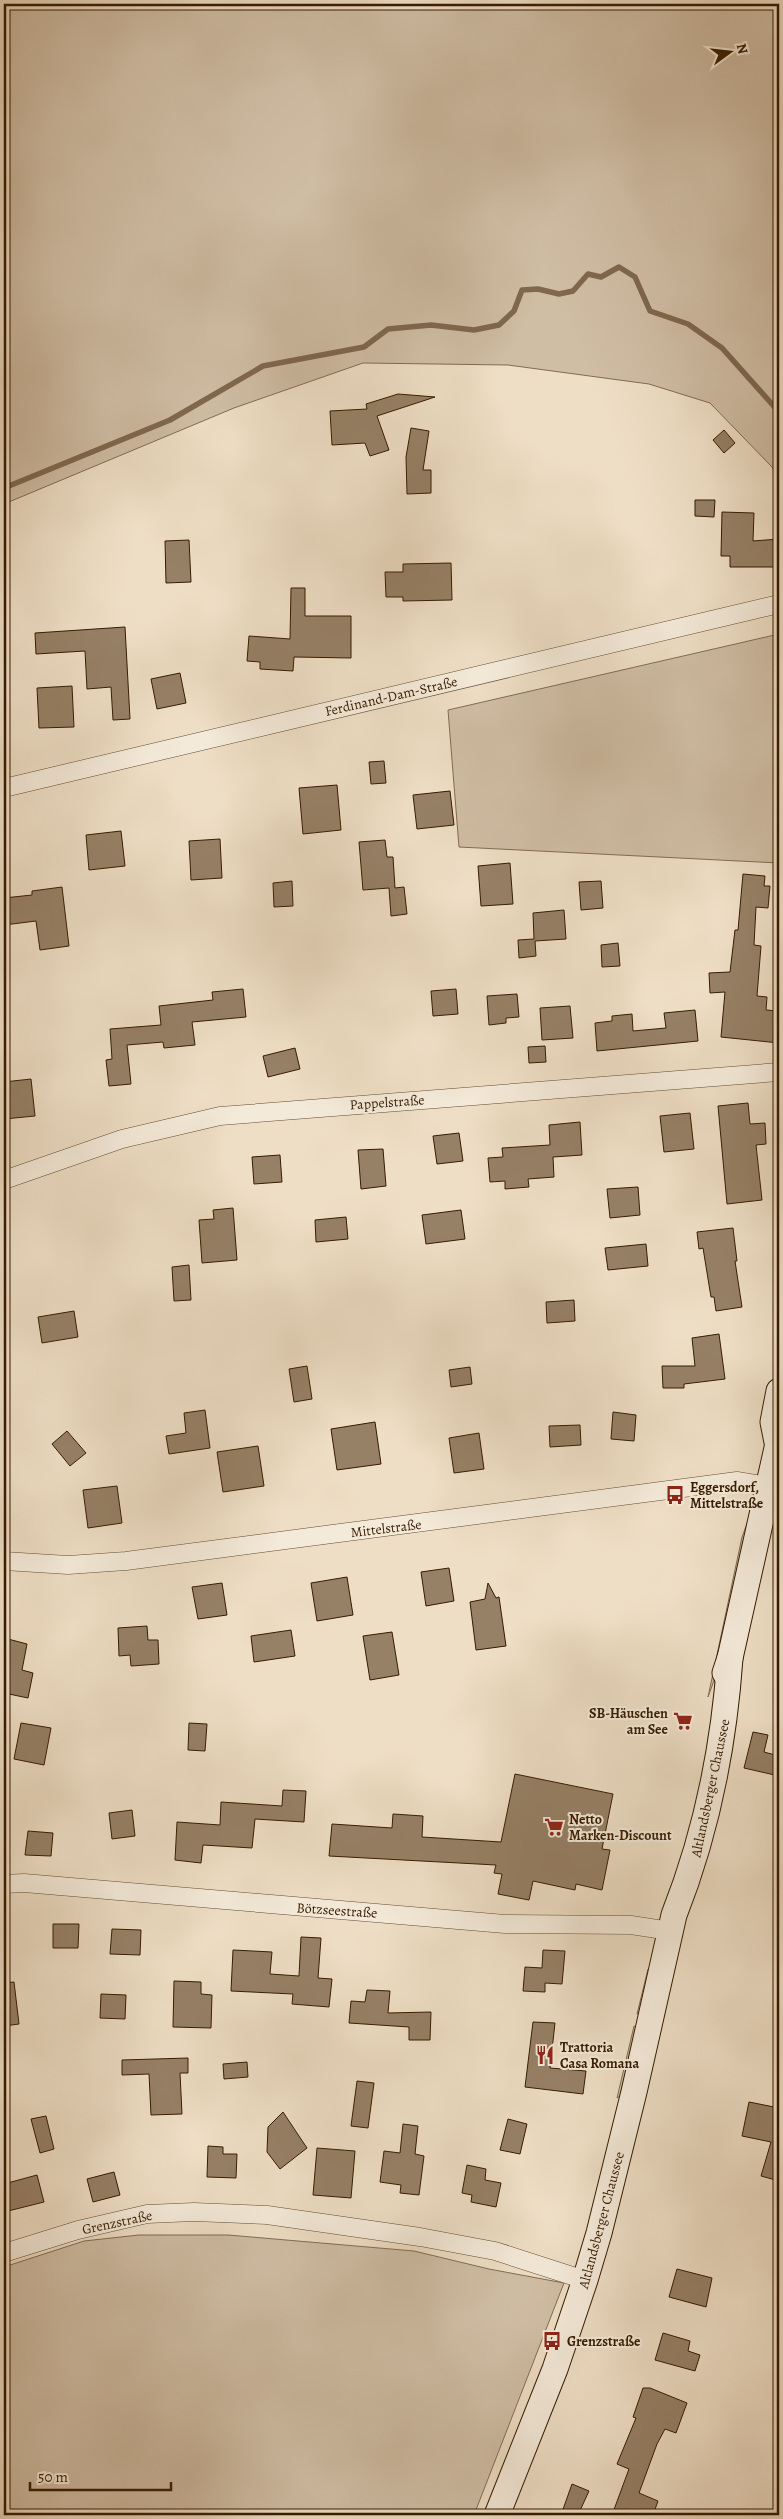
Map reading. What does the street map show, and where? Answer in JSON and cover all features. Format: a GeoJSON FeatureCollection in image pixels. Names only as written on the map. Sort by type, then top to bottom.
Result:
{"type":"FeatureCollection","features":[{"type":"Feature","properties":{"kind":"main road","name":"Altlandsberger Chaussee"},"geometry":{"type":"LineString","coordinates":[[497,2515],[555,2369],[600,2233],[672,1923],[677,1865],[710,1715],[730,1658],[778,1441],[773,1422],[779,1391]]}},
{"type":"Feature","properties":{"kind":"street","name":"Ferdinand-Dam-Straße"},"geometry":{"type":"LineString","coordinates":[[4,788],[779,604]]}},
{"type":"Feature","properties":{"kind":"street","name":"Pappelstraße"},"geometry":{"type":"LineString","coordinates":[[4,1180],[122,1139],[220,1116],[779,1072]]}},
{"type":"Feature","properties":{"kind":"street","name":"Mittelstraße"},"geometry":{"type":"LineString","coordinates":[[4,1560],[68,1565],[126,1561],[737,1482],[768,1486]]}},
{"type":"Feature","properties":{"kind":"street","name":"Bötzseestraße"},"geometry":{"type":"LineString","coordinates":[[4,1884],[32,1884],[505,1924],[631,1925],[672,1923]]}},
{"type":"Feature","properties":{"kind":"street","name":"Grenzstraße"},"geometry":{"type":"LineString","coordinates":[[4,2253],[78,2230],[146,2214],[204,2212],[267,2215],[420,2237],[495,2251],[586,2280]]}},
{"type":"Feature","properties":{"kind":"shaded area"},"geometry":{"type":"Polygon","coordinates":[[[4,4],[779,4],[779,479],[772,467],[710,403],[649,384],[508,365],[363,363],[234,408],[4,504],[4,4]]]}},
{"type":"Feature","properties":{"kind":"shaded area"},"geometry":{"type":"Polygon","coordinates":[[[779,634],[779,863],[459,847],[448,710],[779,634]]]}},
{"type":"Feature","properties":{"kind":"shaded area"},"geometry":{"type":"Polygon","coordinates":[[[748,1521],[715,1678],[708,1697],[742,1537],[748,1521]]]}},
{"type":"Feature","properties":{"kind":"shaded area"},"geometry":{"type":"Polygon","coordinates":[[[648,1969],[651,1970],[641,2013],[637,2014],[648,1969]]]}},
{"type":"Feature","properties":{"kind":"shaded area"},"geometry":{"type":"Polygon","coordinates":[[[634,2026],[638,2028],[622,2095],[617,2098],[634,2026]]]}},
{"type":"Feature","properties":{"kind":"shaded area"},"geometry":{"type":"Polygon","coordinates":[[[139,2235],[228,2235],[414,2251],[489,2269],[564,2283],[474,2515],[4,2515],[4,2267],[84,2241],[139,2235]]]}},
{"type":"Feature","properties":{"kind":"building"},"geometry":{"type":"Polygon","coordinates":[[[398,394],[435,397],[377,416],[389,450],[370,456],[365,443],[332,445],[330,411],[367,409],[366,404],[398,394]]]}},
{"type":"Feature","properties":{"kind":"building"},"geometry":{"type":"Polygon","coordinates":[[[411,428],[429,431],[423,470],[431,470],[431,493],[407,494],[406,457],[411,428]]]}},
{"type":"Feature","properties":{"kind":"building"},"geometry":{"type":"Polygon","coordinates":[[[724,430],[735,443],[724,453],[713,440],[724,430]]]}},
{"type":"Feature","properties":{"kind":"building"},"geometry":{"type":"Polygon","coordinates":[[[695,500],[715,500],[714,517],[695,516],[695,500]]]}},
{"type":"Feature","properties":{"kind":"building"},"geometry":{"type":"Polygon","coordinates":[[[722,512],[754,513],[753,541],[779,539],[779,567],[730,567],[730,556],[721,556],[722,512]]]}},
{"type":"Feature","properties":{"kind":"building"},"geometry":{"type":"Polygon","coordinates":[[[189,540],[191,582],[166,583],[165,541],[189,540]]]}},
{"type":"Feature","properties":{"kind":"building"},"geometry":{"type":"Polygon","coordinates":[[[451,563],[452,600],[403,601],[403,597],[386,597],[385,572],[403,572],[403,564],[451,563]]]}},
{"type":"Feature","properties":{"kind":"building"},"geometry":{"type":"Polygon","coordinates":[[[291,588],[305,588],[305,616],[351,616],[351,658],[294,657],[293,671],[260,669],[260,662],[247,661],[249,636],[290,639],[291,588]]]}},
{"type":"Feature","properties":{"kind":"building"},"geometry":{"type":"Polygon","coordinates":[[[125,627],[130,719],[113,720],[111,687],[87,689],[85,651],[36,654],[35,633],[125,627]]]}},
{"type":"Feature","properties":{"kind":"building"},"geometry":{"type":"Polygon","coordinates":[[[180,673],[186,703],[157,709],[151,679],[180,673]]]}},
{"type":"Feature","properties":{"kind":"building"},"geometry":{"type":"Polygon","coordinates":[[[72,686],[74,727],[39,728],[37,688],[72,686]]]}},
{"type":"Feature","properties":{"kind":"building"},"geometry":{"type":"Polygon","coordinates":[[[384,761],[386,783],[371,784],[369,762],[384,761]]]}},
{"type":"Feature","properties":{"kind":"building"},"geometry":{"type":"Polygon","coordinates":[[[337,785],[341,830],[303,834],[299,788],[337,785]]]}},
{"type":"Feature","properties":{"kind":"building"},"geometry":{"type":"Polygon","coordinates":[[[450,791],[454,825],[417,829],[413,795],[450,791]]]}},
{"type":"Feature","properties":{"kind":"building"},"geometry":{"type":"Polygon","coordinates":[[[121,831],[125,866],[89,870],[86,835],[121,831]]]}},
{"type":"Feature","properties":{"kind":"building"},"geometry":{"type":"Polygon","coordinates":[[[220,839],[222,878],[191,880],[189,841],[220,839]]]}},
{"type":"Feature","properties":{"kind":"building"},"geometry":{"type":"Polygon","coordinates":[[[385,840],[387,857],[393,857],[395,888],[404,887],[407,914],[391,916],[389,888],[363,890],[359,842],[385,840]]]}},
{"type":"Feature","properties":{"kind":"building"},"geometry":{"type":"Polygon","coordinates":[[[510,863],[513,904],[481,906],[478,866],[510,863]]]}},
{"type":"Feature","properties":{"kind":"building"},"geometry":{"type":"Polygon","coordinates":[[[743,874],[765,876],[764,886],[770,886],[768,908],[756,907],[754,945],[761,946],[757,996],[767,997],[766,1010],[779,1011],[779,1043],[721,1037],[725,992],[710,993],[709,973],[730,972],[735,930],[738,930],[743,874]]]}},
{"type":"Feature","properties":{"kind":"building"},"geometry":{"type":"Polygon","coordinates":[[[292,881],[293,906],[274,907],[273,883],[292,881]]]}},
{"type":"Feature","properties":{"kind":"building"},"geometry":{"type":"Polygon","coordinates":[[[601,881],[603,908],[581,910],[579,882],[601,881]]]}},
{"type":"Feature","properties":{"kind":"building"},"geometry":{"type":"Polygon","coordinates":[[[62,887],[69,946],[40,950],[36,921],[4,925],[4,898],[32,895],[32,891],[62,887]]]}},
{"type":"Feature","properties":{"kind":"building"},"geometry":{"type":"Polygon","coordinates":[[[564,910],[566,939],[535,941],[536,956],[519,958],[518,940],[534,939],[533,913],[564,910]]]}},
{"type":"Feature","properties":{"kind":"building"},"geometry":{"type":"Polygon","coordinates":[[[618,943],[620,966],[602,967],[601,945],[618,943]]]}},
{"type":"Feature","properties":{"kind":"building"},"geometry":{"type":"Polygon","coordinates":[[[243,989],[246,1017],[192,1022],[195,1045],[164,1048],[163,1042],[127,1045],[131,1084],[109,1086],[106,1060],[112,1059],[110,1029],[161,1025],[159,1006],[213,1000],[212,992],[243,989]]]}},
{"type":"Feature","properties":{"kind":"building"},"geometry":{"type":"Polygon","coordinates":[[[456,989],[458,1014],[433,1016],[431,991],[456,989]]]}},
{"type":"Feature","properties":{"kind":"building"},"geometry":{"type":"Polygon","coordinates":[[[517,994],[519,1017],[506,1018],[506,1023],[489,1025],[487,996],[517,994]]]}},
{"type":"Feature","properties":{"kind":"building"},"geometry":{"type":"Polygon","coordinates":[[[570,1006],[573,1038],[542,1040],[540,1008],[570,1006]]]}},
{"type":"Feature","properties":{"kind":"building"},"geometry":{"type":"Polygon","coordinates":[[[695,1010],[698,1041],[597,1051],[595,1023],[612,1021],[612,1016],[632,1014],[633,1031],[666,1028],[664,1013],[695,1010]]]}},
{"type":"Feature","properties":{"kind":"building"},"geometry":{"type":"Polygon","coordinates":[[[545,1046],[546,1062],[529,1063],[528,1047],[545,1046]]]}},
{"type":"Feature","properties":{"kind":"building"},"geometry":{"type":"Polygon","coordinates":[[[295,1048],[300,1069],[268,1077],[263,1056],[295,1048]]]}},
{"type":"Feature","properties":{"kind":"building"},"geometry":{"type":"Polygon","coordinates":[[[31,1079],[35,1116],[4,1119],[4,1082],[31,1079]]]}},
{"type":"Feature","properties":{"kind":"building"},"geometry":{"type":"Polygon","coordinates":[[[748,1103],[750,1124],[765,1123],[766,1144],[756,1145],[762,1200],[727,1204],[718,1106],[748,1103]]]}},
{"type":"Feature","properties":{"kind":"building"},"geometry":{"type":"Polygon","coordinates":[[[690,1113],[694,1149],[664,1152],[660,1116],[690,1113]]]}},
{"type":"Feature","properties":{"kind":"building"},"geometry":{"type":"Polygon","coordinates":[[[580,1122],[582,1155],[553,1157],[554,1177],[528,1179],[529,1187],[505,1189],[505,1181],[490,1182],[488,1158],[503,1157],[502,1148],[550,1145],[549,1125],[580,1122]]]}},
{"type":"Feature","properties":{"kind":"building"},"geometry":{"type":"Polygon","coordinates":[[[459,1133],[463,1161],[437,1164],[433,1136],[459,1133]]]}},
{"type":"Feature","properties":{"kind":"building"},"geometry":{"type":"Polygon","coordinates":[[[383,1149],[386,1186],[361,1189],[358,1150],[383,1149]]]}},
{"type":"Feature","properties":{"kind":"building"},"geometry":{"type":"Polygon","coordinates":[[[280,1155],[282,1182],[254,1184],[252,1157],[280,1155]]]}},
{"type":"Feature","properties":{"kind":"building"},"geometry":{"type":"Polygon","coordinates":[[[638,1187],[640,1215],[610,1218],[607,1189],[638,1187]]]}},
{"type":"Feature","properties":{"kind":"building"},"geometry":{"type":"Polygon","coordinates":[[[233,1208],[237,1260],[202,1263],[199,1220],[214,1219],[213,1210],[233,1208]]]}},
{"type":"Feature","properties":{"kind":"building"},"geometry":{"type":"Polygon","coordinates":[[[461,1210],[465,1239],[426,1244],[422,1215],[461,1210]]]}},
{"type":"Feature","properties":{"kind":"building"},"geometry":{"type":"Polygon","coordinates":[[[346,1217],[348,1239],[316,1242],[315,1220],[346,1217]]]}},
{"type":"Feature","properties":{"kind":"building"},"geometry":{"type":"Polygon","coordinates":[[[733,1228],[737,1261],[735,1261],[742,1307],[716,1311],[714,1297],[711,1297],[703,1248],[699,1249],[697,1232],[733,1228]]]}},
{"type":"Feature","properties":{"kind":"building"},"geometry":{"type":"Polygon","coordinates":[[[646,1244],[648,1266],[608,1270],[605,1248],[646,1244]]]}},
{"type":"Feature","properties":{"kind":"building"},"geometry":{"type":"Polygon","coordinates":[[[189,1265],[191,1300],[174,1301],[172,1267],[189,1265]]]}},
{"type":"Feature","properties":{"kind":"building"},"geometry":{"type":"Polygon","coordinates":[[[574,1300],[575,1321],[547,1323],[546,1302],[574,1300]]]}},
{"type":"Feature","properties":{"kind":"building"},"geometry":{"type":"Polygon","coordinates":[[[74,1311],[78,1337],[42,1343],[38,1317],[74,1311]]]}},
{"type":"Feature","properties":{"kind":"building"},"geometry":{"type":"Polygon","coordinates":[[[719,1334],[725,1379],[684,1384],[684,1388],[663,1388],[662,1366],[695,1366],[692,1338],[719,1334]]]}},
{"type":"Feature","properties":{"kind":"building"},"geometry":{"type":"Polygon","coordinates":[[[307,1366],[312,1399],[294,1402],[289,1369],[307,1366]]]}},
{"type":"Feature","properties":{"kind":"building"},"geometry":{"type":"Polygon","coordinates":[[[470,1367],[472,1384],[451,1387],[449,1370],[470,1367]]]}},
{"type":"Feature","properties":{"kind":"building"},"geometry":{"type":"Polygon","coordinates":[[[205,1410],[210,1448],[169,1454],[166,1436],[186,1433],[184,1413],[205,1410]]]}},
{"type":"Feature","properties":{"kind":"building"},"geometry":{"type":"Polygon","coordinates":[[[613,1412],[636,1415],[634,1441],[611,1439],[613,1412]]]}},
{"type":"Feature","properties":{"kind":"building"},"geometry":{"type":"Polygon","coordinates":[[[375,1422],[381,1464],[337,1470],[331,1429],[375,1422]]]}},
{"type":"Feature","properties":{"kind":"building"},"geometry":{"type":"Polygon","coordinates":[[[580,1425],[581,1445],[550,1447],[549,1426],[580,1425]]]}},
{"type":"Feature","properties":{"kind":"building"},"geometry":{"type":"Polygon","coordinates":[[[67,1431],[86,1453],[70,1466],[52,1444],[67,1431]]]}},
{"type":"Feature","properties":{"kind":"building"},"geometry":{"type":"Polygon","coordinates":[[[479,1433],[484,1469],[454,1473],[449,1438],[479,1433]]]}},
{"type":"Feature","properties":{"kind":"building"},"geometry":{"type":"Polygon","coordinates":[[[258,1446],[264,1486],[223,1492],[217,1452],[258,1446]]]}},
{"type":"Feature","properties":{"kind":"building"},"geometry":{"type":"Polygon","coordinates":[[[117,1486],[122,1523],[88,1528],[83,1490],[117,1486]]]}},
{"type":"Feature","properties":{"kind":"building"},"geometry":{"type":"Polygon","coordinates":[[[449,1568],[454,1601],[426,1606],[421,1572],[449,1568]]]}},
{"type":"Feature","properties":{"kind":"building"},"geometry":{"type":"Polygon","coordinates":[[[347,1577],[353,1615],[317,1621],[311,1583],[347,1577]]]}},
{"type":"Feature","properties":{"kind":"building"},"geometry":{"type":"Polygon","coordinates":[[[222,1583],[227,1615],[198,1619],[192,1587],[222,1583]]]}},
{"type":"Feature","properties":{"kind":"building"},"geometry":{"type":"Polygon","coordinates":[[[488,1583],[496,1598],[499,1597],[506,1646],[476,1650],[470,1602],[485,1599],[488,1583]]]}},
{"type":"Feature","properties":{"kind":"building"},"geometry":{"type":"Polygon","coordinates":[[[147,1626],[148,1640],[158,1640],[159,1664],[131,1666],[130,1655],[119,1656],[118,1628],[147,1626]]]}},
{"type":"Feature","properties":{"kind":"building"},"geometry":{"type":"Polygon","coordinates":[[[291,1630],[295,1656],[254,1662],[251,1636],[291,1630]]]}},
{"type":"Feature","properties":{"kind":"building"},"geometry":{"type":"Polygon","coordinates":[[[392,1632],[399,1675],[370,1680],[363,1636],[392,1632]]]}},
{"type":"Feature","properties":{"kind":"building"},"geometry":{"type":"Polygon","coordinates":[[[8,1639],[27,1644],[22,1670],[33,1673],[28,1698],[4,1693],[4,1657],[8,1639]]]}},
{"type":"Feature","properties":{"kind":"building"},"geometry":{"type":"Polygon","coordinates":[[[21,1723],[51,1728],[44,1765],[14,1759],[21,1723]]]}},
{"type":"Feature","properties":{"kind":"building"},"geometry":{"type":"Polygon","coordinates":[[[189,1723],[207,1724],[205,1751],[188,1750],[189,1723]]]}},
{"type":"Feature","properties":{"kind":"building"},"geometry":{"type":"Polygon","coordinates":[[[753,1732],[768,1735],[764,1752],[779,1756],[779,1776],[744,1768],[753,1732]]]}},
{"type":"Feature","properties":{"kind":"building"},"geometry":{"type":"Polygon","coordinates":[[[515,1774],[613,1794],[602,1849],[610,1850],[602,1890],[576,1884],[575,1890],[533,1881],[529,1900],[498,1894],[502,1874],[494,1873],[496,1865],[329,1856],[332,1824],[392,1828],[393,1814],[423,1816],[422,1837],[501,1842],[515,1774]]]}},
{"type":"Feature","properties":{"kind":"building"},"geometry":{"type":"Polygon","coordinates":[[[283,1790],[306,1791],[304,1822],[255,1819],[252,1848],[203,1845],[201,1863],[175,1860],[177,1822],[220,1825],[221,1802],[282,1806],[283,1790]]]}},
{"type":"Feature","properties":{"kind":"building"},"geometry":{"type":"Polygon","coordinates":[[[132,1810],[135,1836],[112,1839],[109,1813],[132,1810]]]}},
{"type":"Feature","properties":{"kind":"building"},"geometry":{"type":"Polygon","coordinates":[[[28,1831],[53,1833],[51,1856],[25,1855],[28,1831]]]}},
{"type":"Feature","properties":{"kind":"building"},"geometry":{"type":"Polygon","coordinates":[[[53,1924],[79,1924],[78,1948],[53,1948],[53,1924]]]}},
{"type":"Feature","properties":{"kind":"building"},"geometry":{"type":"Polygon","coordinates":[[[112,1929],[141,1930],[140,1955],[110,1954],[112,1929]]]}},
{"type":"Feature","properties":{"kind":"building"},"geometry":{"type":"Polygon","coordinates":[[[301,1937],[321,1938],[318,1978],[332,1979],[329,2007],[292,2004],[293,1994],[231,1991],[233,1950],[272,1952],[270,1974],[299,1976],[301,1937]]]}},
{"type":"Feature","properties":{"kind":"building"},"geometry":{"type":"Polygon","coordinates":[[[543,1950],[565,1951],[562,1984],[545,1983],[545,1992],[523,1991],[525,1967],[542,1968],[543,1950]]]}},
{"type":"Feature","properties":{"kind":"building"},"geometry":{"type":"Polygon","coordinates":[[[174,1981],[201,1982],[201,1994],[212,1995],[211,2028],[173,2027],[174,1981]]]}},
{"type":"Feature","properties":{"kind":"building"},"geometry":{"type":"Polygon","coordinates":[[[14,1982],[19,2024],[4,2026],[4,1983],[14,1982]]]}},
{"type":"Feature","properties":{"kind":"building"},"geometry":{"type":"Polygon","coordinates":[[[367,1990],[390,1991],[388,2013],[431,2012],[430,2040],[409,2040],[409,2027],[349,2023],[351,2001],[365,2002],[367,1990]]]}},
{"type":"Feature","properties":{"kind":"building"},"geometry":{"type":"Polygon","coordinates":[[[101,1994],[126,1995],[125,2019],[100,2018],[101,1994]]]}},
{"type":"Feature","properties":{"kind":"building"},"geometry":{"type":"Polygon","coordinates":[[[533,2022],[555,2023],[550,2068],[586,2071],[583,2094],[525,2087],[533,2022]]]}},
{"type":"Feature","properties":{"kind":"building"},"geometry":{"type":"Polygon","coordinates":[[[188,2058],[188,2073],[180,2073],[182,2114],[151,2115],[149,2074],[122,2075],[122,2060],[188,2058]]]}},
{"type":"Feature","properties":{"kind":"building"},"geometry":{"type":"Polygon","coordinates":[[[247,2062],[248,2077],[224,2079],[223,2064],[247,2062]]]}},
{"type":"Feature","properties":{"kind":"building"},"geometry":{"type":"Polygon","coordinates":[[[357,2081],[374,2083],[368,2128],[351,2126],[357,2081]]]}},
{"type":"Feature","properties":{"kind":"building"},"geometry":{"type":"Polygon","coordinates":[[[749,2102],[779,2108],[779,2181],[761,2176],[771,2142],[742,2136],[749,2102]]]}},
{"type":"Feature","properties":{"kind":"building"},"geometry":{"type":"Polygon","coordinates":[[[283,2112],[307,2148],[280,2169],[267,2152],[268,2127],[283,2112]]]}},
{"type":"Feature","properties":{"kind":"building"},"geometry":{"type":"Polygon","coordinates":[[[46,2116],[54,2149],[40,2153],[31,2119],[46,2116]]]}},
{"type":"Feature","properties":{"kind":"building"},"geometry":{"type":"Polygon","coordinates":[[[508,2119],[527,2124],[520,2154],[500,2150],[508,2119]]]}},
{"type":"Feature","properties":{"kind":"building"},"geometry":{"type":"Polygon","coordinates":[[[403,2124],[418,2126],[415,2154],[424,2156],[419,2195],[400,2193],[401,2185],[380,2182],[384,2151],[400,2153],[403,2124]]]}},
{"type":"Feature","properties":{"kind":"building"},"geometry":{"type":"Polygon","coordinates":[[[208,2146],[223,2147],[223,2154],[237,2154],[236,2178],[207,2177],[208,2146]]]}},
{"type":"Feature","properties":{"kind":"building"},"geometry":{"type":"Polygon","coordinates":[[[317,2148],[355,2151],[351,2198],[313,2195],[317,2148]]]}},
{"type":"Feature","properties":{"kind":"building"},"geometry":{"type":"Polygon","coordinates":[[[467,2165],[486,2169],[485,2180],[501,2183],[496,2207],[471,2202],[472,2195],[462,2193],[467,2165]]]}},
{"type":"Feature","properties":{"kind":"building"},"geometry":{"type":"Polygon","coordinates":[[[114,2172],[120,2195],[93,2202],[87,2179],[114,2172]]]}},
{"type":"Feature","properties":{"kind":"building"},"geometry":{"type":"Polygon","coordinates":[[[37,2175],[44,2202],[4,2212],[4,2184],[37,2175]]]}},
{"type":"Feature","properties":{"kind":"building"},"geometry":{"type":"Polygon","coordinates":[[[677,2269],[712,2278],[706,2307],[669,2297],[677,2269]]]}},
{"type":"Feature","properties":{"kind":"building"},"geometry":{"type":"Polygon","coordinates":[[[663,2333],[690,2341],[688,2351],[700,2355],[695,2371],[655,2360],[663,2333]]]}},
{"type":"Feature","properties":{"kind":"building"},"geometry":{"type":"Polygon","coordinates":[[[643,2388],[650,2388],[687,2403],[676,2433],[665,2429],[657,2444],[639,2493],[658,2501],[653,2515],[612,2515],[629,2469],[617,2464],[636,2418],[633,2417],[643,2388]]]}},
{"type":"Feature","properties":{"kind":"building"},"geometry":{"type":"Polygon","coordinates":[[[572,2484],[589,2491],[578,2515],[561,2515],[572,2484]]]}},
{"type":"Feature","properties":{"kind":"waterway"},"geometry":{"type":"LineString","coordinates":[[4,488],[170,420],[263,366],[364,347],[388,329],[431,325],[474,330],[499,325],[514,311],[522,290],[538,289],[559,294],[573,291],[588,274],[601,277],[619,267],[635,277],[650,311],[688,324],[722,348],[779,412]]}},
{"type":"Feature","properties":{"kind":"place","name":"Eggersdorf, Mittelstraße"},"geometry":{"type":"Point","coordinates":[675,1495]}},
{"type":"Feature","properties":{"kind":"place","name":"SB-Häuschen am See"},"geometry":{"type":"Point","coordinates":[683,1721]}},
{"type":"Feature","properties":{"kind":"place","name":"Netto Marken-Discount"},"geometry":{"type":"Point","coordinates":[554,1827]}},
{"type":"Feature","properties":{"kind":"place","name":"Trattoria Casa Romana"},"geometry":{"type":"Point","coordinates":[545,2055]}},
{"type":"Feature","properties":{"kind":"place","name":"Grenzstraße"},"geometry":{"type":"Point","coordinates":[552,2341]}}]}
